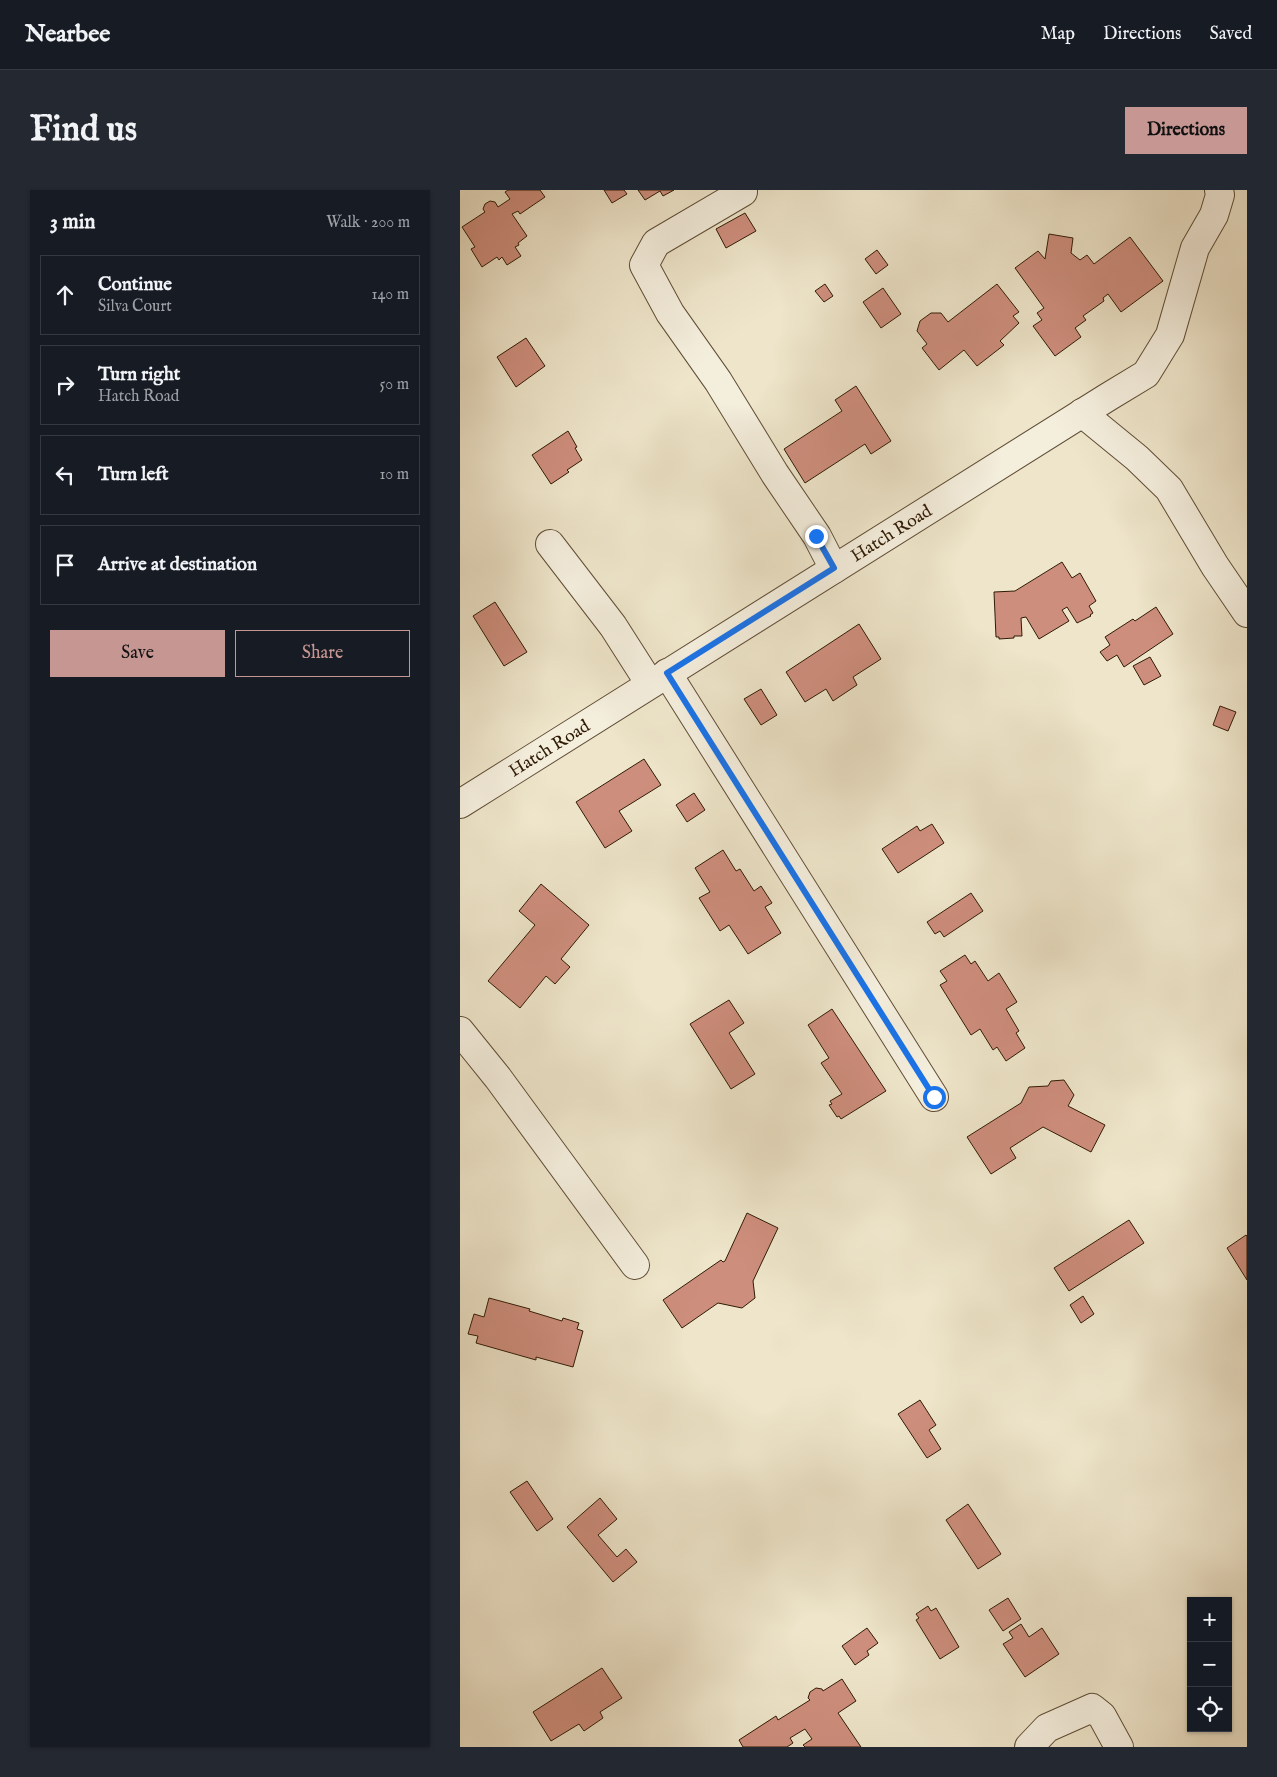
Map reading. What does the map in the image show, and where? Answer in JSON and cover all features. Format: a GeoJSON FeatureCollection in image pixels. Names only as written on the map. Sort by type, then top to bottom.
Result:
{"type":"FeatureCollection","features":[{"type":"Feature","properties":{"kind":"street","name":"Hatch Road"},"geometry":{"type":"LineString","coordinates":[[460,804],[1146,374],[1170,335],[1195,248],[1214,215],[1220,195],[1219,190]]}},
{"type":"Feature","properties":{"kind":"street"},"geometry":{"type":"LineString","coordinates":[[743,192],[656,243],[644,265],[670,313],[718,381],[775,474],[816,536],[834,568]]}},
{"type":"Feature","properties":{"kind":"street"},"geometry":{"type":"LineString","coordinates":[[1082,413],[1137,458],[1169,489],[1215,566],[1247,613]]}},
{"type":"Feature","properties":{"kind":"street"},"geometry":{"type":"LineString","coordinates":[[550,544],[613,626],[659,678],[934,1097]]}},
{"type":"Feature","properties":{"kind":"street"},"geometry":{"type":"LineString","coordinates":[[460,1031],[498,1078],[635,1265]]}},
{"type":"Feature","properties":{"kind":"street"},"geometry":{"type":"LineString","coordinates":[[1029,1747],[1047,1728],[1092,1708],[1102,1716],[1119,1747]]}},
{"type":"Feature","properties":{"kind":"building"},"geometry":{"type":"Polygon","coordinates":[[[508,190],[540,190],[545,197],[520,214],[518,211],[512,214],[527,236],[515,247],[521,256],[507,265],[502,257],[499,260],[497,257],[482,267],[471,249],[475,247],[462,227],[485,212],[483,209],[485,204],[490,201],[495,202],[498,207],[510,199],[505,192],[508,190]]]}},
{"type":"Feature","properties":{"kind":"building"},"geometry":{"type":"Polygon","coordinates":[[[604,190],[624,190],[627,194],[612,203],[604,190]]]}},
{"type":"Feature","properties":{"kind":"building"},"geometry":{"type":"Polygon","coordinates":[[[638,190],[674,190],[663,196],[660,191],[645,200],[638,190]]]}},
{"type":"Feature","properties":{"kind":"building"},"geometry":{"type":"Polygon","coordinates":[[[745,213],[756,231],[726,248],[716,229],[745,213]]]}},
{"type":"Feature","properties":{"kind":"building"},"geometry":{"type":"Polygon","coordinates":[[[1049,234],[1073,238],[1071,253],[1080,260],[1087,255],[1094,264],[1130,237],[1163,281],[1121,312],[1108,294],[1103,298],[1104,301],[1083,316],[1086,320],[1075,328],[1081,337],[1055,356],[1033,326],[1042,320],[1037,313],[1044,308],[1015,268],[1038,251],[1045,259],[1049,234]]]}},
{"type":"Feature","properties":{"kind":"building"},"geometry":{"type":"Polygon","coordinates":[[[877,250],[888,265],[876,274],[865,259],[877,250]]]}},
{"type":"Feature","properties":{"kind":"building"},"geometry":{"type":"Polygon","coordinates":[[[825,284],[833,296],[824,302],[815,291],[825,284]]]}},
{"type":"Feature","properties":{"kind":"building"},"geometry":{"type":"Polygon","coordinates":[[[997,284],[1019,312],[1013,316],[1019,323],[1000,341],[1004,345],[977,366],[964,350],[939,370],[922,348],[927,344],[917,331],[920,321],[931,313],[941,313],[948,322],[997,284]]]}},
{"type":"Feature","properties":{"kind":"building"},"geometry":{"type":"Polygon","coordinates":[[[883,288],[901,314],[881,328],[863,302],[883,288]]]}},
{"type":"Feature","properties":{"kind":"building"},"geometry":{"type":"Polygon","coordinates":[[[526,338],[545,366],[516,387],[497,357],[526,338]]]}},
{"type":"Feature","properties":{"kind":"building"},"geometry":{"type":"Polygon","coordinates":[[[856,386],[891,441],[871,454],[865,444],[805,483],[784,449],[842,411],[835,400],[856,386]]]}},
{"type":"Feature","properties":{"kind":"building"},"geometry":{"type":"Polygon","coordinates":[[[568,431],[582,460],[567,470],[569,472],[551,484],[532,455],[568,431]]]}},
{"type":"Feature","properties":{"kind":"building"},"geometry":{"type":"Polygon","coordinates":[[[1062,562],[1072,578],[1080,573],[1096,601],[1089,606],[1093,613],[1091,616],[1077,623],[1067,607],[1062,610],[1069,621],[1039,639],[1026,617],[1021,618],[1022,636],[999,639],[999,637],[996,637],[994,592],[1015,591],[1062,562]]]}},
{"type":"Feature","properties":{"kind":"building"},"geometry":{"type":"Polygon","coordinates":[[[495,602],[527,652],[504,666],[473,616],[495,602]]]}},
{"type":"Feature","properties":{"kind":"building"},"geometry":{"type":"Polygon","coordinates":[[[1156,607],[1173,634],[1124,667],[1117,655],[1107,661],[1100,652],[1110,645],[1105,637],[1156,607]]]}},
{"type":"Feature","properties":{"kind":"building"},"geometry":{"type":"Polygon","coordinates":[[[859,624],[881,659],[853,677],[857,685],[833,701],[826,689],[805,702],[786,672],[859,624]]]}},
{"type":"Feature","properties":{"kind":"building"},"geometry":{"type":"Polygon","coordinates":[[[1150,657],[1161,676],[1144,685],[1133,666],[1150,657]]]}},
{"type":"Feature","properties":{"kind":"building"},"geometry":{"type":"Polygon","coordinates":[[[761,689],[777,715],[761,725],[744,699],[761,689]]]}},
{"type":"Feature","properties":{"kind":"building"},"geometry":{"type":"Polygon","coordinates":[[[1220,706],[1236,712],[1228,731],[1213,725],[1220,706]]]}},
{"type":"Feature","properties":{"kind":"building"},"geometry":{"type":"Polygon","coordinates":[[[644,759],[661,785],[619,811],[632,831],[605,848],[576,802],[644,759]]]}},
{"type":"Feature","properties":{"kind":"building"},"geometry":{"type":"Polygon","coordinates":[[[694,793],[705,810],[687,822],[676,805],[694,793]]]}},
{"type":"Feature","properties":{"kind":"building"},"geometry":{"type":"Polygon","coordinates":[[[932,824],[944,843],[898,873],[882,849],[917,826],[920,831],[932,824]]]}},
{"type":"Feature","properties":{"kind":"building"},"geometry":{"type":"Polygon","coordinates":[[[723,850],[736,871],[740,869],[754,891],[761,886],[772,903],[765,907],[781,933],[748,954],[729,925],[720,931],[699,898],[710,892],[695,868],[723,850]]]}},
{"type":"Feature","properties":{"kind":"building"},"geometry":{"type":"Polygon","coordinates":[[[541,884],[589,925],[561,959],[570,967],[555,984],[546,976],[520,1008],[488,981],[535,925],[519,911],[541,884]]]}},
{"type":"Feature","properties":{"kind":"building"},"geometry":{"type":"Polygon","coordinates":[[[971,893],[983,911],[944,937],[940,931],[935,934],[927,922],[971,893]]]}},
{"type":"Feature","properties":{"kind":"building"},"geometry":{"type":"Polygon","coordinates":[[[965,955],[971,964],[975,961],[988,981],[999,973],[1017,1002],[1006,1009],[1019,1031],[1016,1033],[1025,1048],[1006,1061],[997,1047],[993,1050],[980,1029],[971,1035],[940,985],[947,981],[940,971],[965,955]]]}},
{"type":"Feature","properties":{"kind":"building"},"geometry":{"type":"Polygon","coordinates":[[[729,1000],[744,1023],[729,1033],[755,1074],[731,1089],[690,1024],[729,1000]]]}},
{"type":"Feature","properties":{"kind":"building"},"geometry":{"type":"Polygon","coordinates":[[[832,1009],[886,1091],[841,1119],[839,1116],[837,1117],[829,1105],[832,1104],[830,1101],[842,1094],[821,1063],[829,1058],[808,1025],[832,1009]]]}},
{"type":"Feature","properties":{"kind":"building"},"geometry":{"type":"Polygon","coordinates":[[[1064,1080],[1074,1095],[1068,1106],[1105,1125],[1091,1152],[1043,1127],[1010,1148],[1016,1158],[991,1174],[967,1137],[1021,1103],[1029,1087],[1048,1086],[1051,1081],[1064,1080]]]}},
{"type":"Feature","properties":{"kind":"building"},"geometry":{"type":"Polygon","coordinates":[[[747,1213],[778,1228],[753,1281],[755,1298],[742,1308],[718,1303],[682,1328],[663,1300],[721,1260],[725,1261],[747,1213]]]}},
{"type":"Feature","properties":{"kind":"building"},"geometry":{"type":"Polygon","coordinates":[[[1129,1220],[1144,1243],[1069,1291],[1054,1268],[1129,1220]]]}},
{"type":"Feature","properties":{"kind":"building"},"geometry":{"type":"Polygon","coordinates":[[[1247,1236],[1247,1280],[1227,1248],[1247,1236]]]}},
{"type":"Feature","properties":{"kind":"building"},"geometry":{"type":"Polygon","coordinates":[[[1083,1296],[1094,1314],[1081,1323],[1070,1305],[1083,1296]]]}},
{"type":"Feature","properties":{"kind":"building"},"geometry":{"type":"Polygon","coordinates":[[[489,1298],[530,1309],[529,1311],[562,1321],[563,1318],[579,1323],[577,1329],[583,1331],[573,1367],[536,1357],[536,1360],[476,1343],[478,1336],[468,1334],[474,1314],[484,1317],[489,1298]]]}},
{"type":"Feature","properties":{"kind":"building"},"geometry":{"type":"Polygon","coordinates":[[[920,1400],[936,1425],[929,1430],[941,1449],[927,1458],[898,1414],[920,1400]]]}},
{"type":"Feature","properties":{"kind":"building"},"geometry":{"type":"Polygon","coordinates":[[[527,1481],[553,1519],[537,1531],[510,1492],[527,1481]]]}},
{"type":"Feature","properties":{"kind":"building"},"geometry":{"type":"Polygon","coordinates":[[[600,1498],[617,1519],[598,1535],[617,1557],[626,1549],[637,1562],[613,1582],[567,1527],[600,1498]]]}},
{"type":"Feature","properties":{"kind":"building"},"geometry":{"type":"Polygon","coordinates":[[[968,1504],[1001,1554],[978,1569],[946,1520],[968,1504]]]}},
{"type":"Feature","properties":{"kind":"building"},"geometry":{"type":"Polygon","coordinates":[[[1008,1598],[1021,1619],[1003,1631],[989,1610],[1008,1598]]]}},
{"type":"Feature","properties":{"kind":"building"},"geometry":{"type":"Polygon","coordinates":[[[928,1606],[931,1611],[936,1608],[959,1647],[940,1659],[916,1620],[919,1618],[916,1614],[928,1606]]]}},
{"type":"Feature","properties":{"kind":"building"},"geometry":{"type":"Polygon","coordinates":[[[1021,1624],[1029,1637],[1042,1628],[1059,1654],[1025,1677],[1003,1644],[1013,1638],[1009,1632],[1021,1624]]]}},
{"type":"Feature","properties":{"kind":"building"},"geometry":{"type":"Polygon","coordinates":[[[867,1628],[878,1643],[867,1651],[869,1655],[855,1665],[842,1646],[867,1628]]]}},
{"type":"Feature","properties":{"kind":"building"},"geometry":{"type":"Polygon","coordinates":[[[602,1668],[622,1698],[600,1712],[603,1718],[584,1731],[579,1724],[551,1741],[533,1712],[602,1668]]]}},
{"type":"Feature","properties":{"kind":"building"},"geometry":{"type":"Polygon","coordinates":[[[842,1679],[856,1701],[838,1713],[861,1747],[805,1747],[803,1745],[812,1739],[805,1729],[790,1738],[793,1743],[787,1747],[743,1747],[739,1740],[776,1716],[778,1720],[810,1700],[808,1698],[810,1692],[816,1688],[823,1691],[842,1679]]]}},
{"type":"Feature","properties":{"kind":"route"},"geometry":{"type":"LineString","coordinates":[[816,536],[834,568],[667,673],[934,1097]]}}]}
